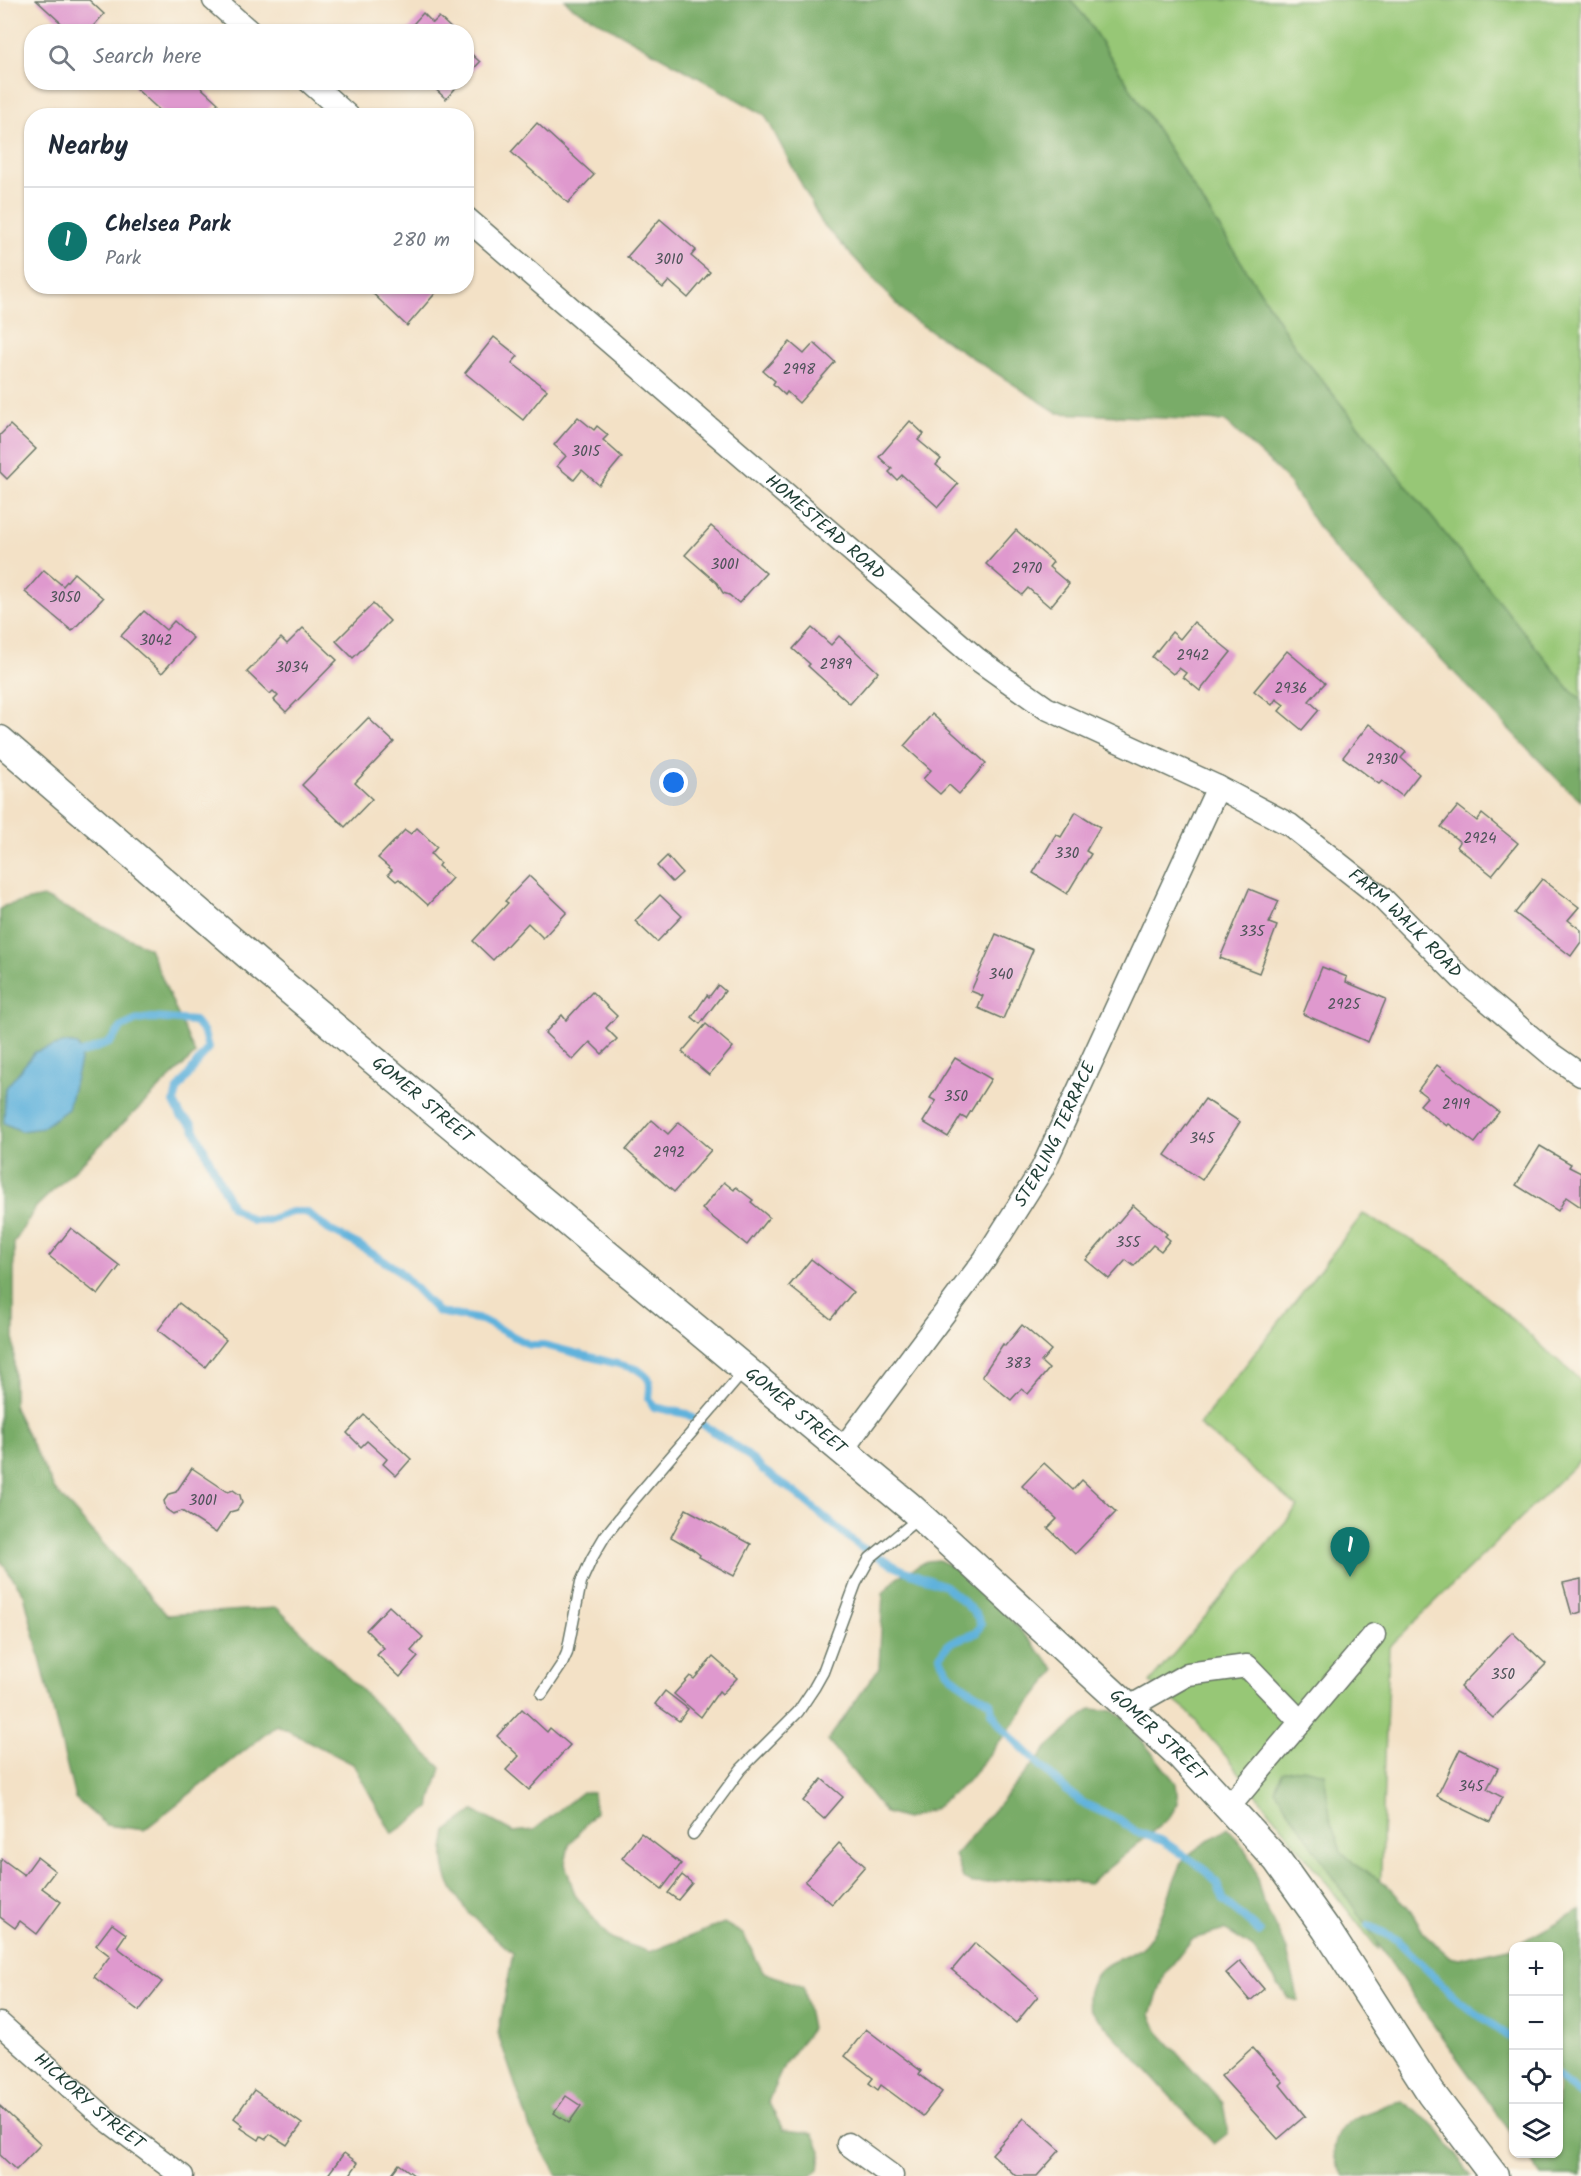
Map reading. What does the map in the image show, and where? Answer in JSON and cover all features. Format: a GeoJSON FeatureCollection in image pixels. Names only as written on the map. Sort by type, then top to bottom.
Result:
{"type":"FeatureCollection","features":[{"type":"Feature","properties":{"kind":"street"},"geometry":{"type":"LineString","coordinates":[[214,0],[241,24]]}},
{"type":"Feature","properties":{"kind":"street"},"geometry":{"type":"LineString","coordinates":[[319,90],[339,108]]}},
{"type":"Feature","properties":{"kind":"street","name":"HOMESTEAD ROAD"},"geometry":{"type":"LineString","coordinates":[[474,225],[977,659],[1046,708],[1218,787]]}},
{"type":"Feature","properties":{"kind":"street","name":"GOMER STREET"},"geometry":{"type":"LineString","coordinates":[[0,740],[262,967],[920,1517],[1181,1756],[1277,1860],[1326,1929],[1431,2093],[1494,2176]]}},
{"type":"Feature","properties":{"kind":"street","name":"FARM WALK ROAD"},"geometry":{"type":"LineString","coordinates":[[1218,787],[1290,825],[1383,897],[1461,978],[1551,1054],[1581,1075]]}},
{"type":"Feature","properties":{"kind":"street","name":"STERLING TERRACE"},"geometry":{"type":"LineString","coordinates":[[842,1450],[985,1259],[1042,1169],[1218,787]]}},
{"type":"Feature","properties":{"kind":"street"},"geometry":{"type":"LineString","coordinates":[[1228,1808],[1374,1635]]}},
{"type":"Feature","properties":{"kind":"street"},"geometry":{"type":"LineString","coordinates":[[1128,1708],[1188,1674],[1247,1666],[1301,1722]]}},
{"type":"Feature","properties":{"kind":"street","name":"HICKORY STREET"},"geometry":{"type":"LineString","coordinates":[[0,2024],[106,2119],[182,2176]]}},
{"type":"Feature","properties":{"kind":"street"},"geometry":{"type":"LineString","coordinates":[[848,2144],[892,2176]]}},
{"type":"Feature","properties":{"kind":"lane"},"geometry":{"type":"LineString","coordinates":[[542,1694],[567,1653],[581,1582],[605,1536],[745,1369]]}},
{"type":"Feature","properties":{"kind":"lane"},"geometry":{"type":"LineString","coordinates":[[693,1834],[741,1769],[798,1712],[814,1688],[823,1672],[856,1583],[870,1558],[920,1517]]}},
{"type":"Feature","properties":{"kind":"green space"},"geometry":{"type":"Polygon","coordinates":[[[565,0],[1070,0],[1085,17],[1296,348],[1571,691],[1581,699],[1581,801],[1330,544],[1284,476],[1225,421],[1058,413],[909,317],[822,223],[765,115],[571,6],[565,0]]]}},
{"type":"Feature","properties":{"kind":"green space"},"geometry":{"type":"Polygon","coordinates":[[[1070,0],[1581,0],[1581,699],[1571,691],[1296,348],[1085,17],[1070,0]]]}},
{"type":"Feature","properties":{"kind":"green space"},"geometry":{"type":"Polygon","coordinates":[[[43,897],[149,948],[195,1054],[36,1207],[14,1243],[14,1408],[55,1490],[167,1615],[277,1608],[441,1768],[429,1808],[392,1834],[353,1764],[277,1725],[144,1830],[106,1825],[75,1798],[24,1594],[0,1560],[0,910],[4,906],[43,897]]]}},
{"type":"Feature","properties":{"kind":"green space"},"geometry":{"type":"Polygon","coordinates":[[[1363,1214],[1441,1256],[1581,1381],[1581,1459],[1389,1647],[1378,1949],[1230,1761],[1188,1712],[1150,1682],[1298,1507],[1199,1425],[1363,1214]]]}},
{"type":"Feature","properties":{"kind":"green space"},"geometry":{"type":"Polygon","coordinates":[[[939,1560],[975,1580],[1056,1670],[968,1781],[935,1808],[906,1819],[886,1813],[828,1740],[879,1668],[883,1593],[898,1577],[927,1561],[939,1560]]]}},
{"type":"Feature","properties":{"kind":"green space"},"geometry":{"type":"Polygon","coordinates":[[[1091,1709],[1113,1711],[1124,1718],[1176,1783],[1178,1803],[1169,1818],[1089,1884],[1031,1877],[972,1884],[963,1878],[955,1855],[1048,1747],[1091,1709]]]}},
{"type":"Feature","properties":{"kind":"green space"},"geometry":{"type":"Polygon","coordinates":[[[1303,1768],[1324,1773],[1331,1823],[1341,1851],[1358,1867],[1385,1883],[1408,1907],[1425,1935],[1450,1957],[1459,1959],[1509,1948],[1509,2130],[1424,2012],[1275,1790],[1282,1772],[1303,1768]]]}},
{"type":"Feature","properties":{"kind":"green space"},"geometry":{"type":"Polygon","coordinates":[[[582,1792],[593,1793],[595,1812],[569,1845],[565,1864],[575,1895],[609,1938],[650,1952],[724,1923],[743,1934],[763,1972],[803,1987],[811,2029],[785,2063],[768,2101],[783,2130],[813,2133],[821,2151],[819,2170],[811,2176],[558,2176],[556,2174],[530,2128],[498,2034],[513,1953],[479,1923],[459,1900],[446,1874],[444,1852],[447,1831],[474,1811],[513,1832],[534,1830],[582,1792]]]}},
{"type":"Feature","properties":{"kind":"green space"},"geometry":{"type":"Polygon","coordinates":[[[1228,1828],[1248,1853],[1263,1902],[1287,1950],[1299,2001],[1288,1998],[1252,1947],[1225,1930],[1192,1939],[1165,1974],[1151,2014],[1158,2031],[1223,2103],[1228,2133],[1214,2144],[1090,2009],[1088,1997],[1094,1979],[1102,1969],[1135,1952],[1150,1937],[1161,1917],[1178,1871],[1186,1857],[1228,1828]]]}},
{"type":"Feature","properties":{"kind":"green space"},"geometry":{"type":"Polygon","coordinates":[[[1581,1909],[1581,2176],[1542,2176],[1529,2158],[1563,2158],[1563,1942],[1522,1942],[1581,1909]]]}},
{"type":"Feature","properties":{"kind":"green space"},"geometry":{"type":"Polygon","coordinates":[[[1402,2101],[1435,2126],[1472,2176],[1345,2176],[1334,2155],[1336,2141],[1343,2128],[1358,2116],[1402,2101]]]}},
{"type":"Feature","properties":{"kind":"water"},"geometry":{"type":"Polygon","coordinates":[[[65,1043],[77,1045],[82,1053],[68,1109],[42,1128],[21,1131],[4,1123],[5,1089],[35,1052],[65,1043]]]}},
{"type":"Feature","properties":{"kind":"building"},"geometry":{"type":"Polygon","coordinates":[[[36,0],[89,0],[104,14],[95,24],[62,24],[36,0]]]}},
{"type":"Feature","properties":{"kind":"building"},"geometry":{"type":"Polygon","coordinates":[[[423,13],[433,23],[439,17],[446,24],[413,24],[423,13]]]}},
{"type":"Feature","properties":{"kind":"building"},"geometry":{"type":"Polygon","coordinates":[[[474,56],[480,62],[474,68],[474,56]]]}},
{"type":"Feature","properties":{"kind":"building"},"geometry":{"type":"Polygon","coordinates":[[[137,90],[204,90],[218,103],[214,108],[157,108],[137,90]]]}},
{"type":"Feature","properties":{"kind":"building"},"geometry":{"type":"Polygon","coordinates":[[[436,90],[454,90],[446,99],[436,90]]]}},
{"type":"Feature","properties":{"kind":"building"},"geometry":{"type":"Polygon","coordinates":[[[537,123],[594,175],[568,203],[511,152],[537,123]]]}},
{"type":"Feature","properties":{"kind":"building"},"geometry":{"type":"Polygon","coordinates":[[[660,219],[696,250],[691,256],[710,272],[688,298],[669,281],[663,288],[627,257],[660,219]]]}},
{"type":"Feature","properties":{"kind":"building"},"geometry":{"type":"Polygon","coordinates":[[[373,294],[435,294],[407,326],[373,294]]]}},
{"type":"Feature","properties":{"kind":"building"},"geometry":{"type":"Polygon","coordinates":[[[494,337],[518,356],[512,363],[547,390],[523,420],[465,373],[494,337]]]}},
{"type":"Feature","properties":{"kind":"building"},"geometry":{"type":"Polygon","coordinates":[[[790,342],[804,354],[814,343],[835,362],[799,403],[787,392],[785,395],[773,384],[775,381],[763,371],[790,342]]]}},
{"type":"Feature","properties":{"kind":"building"},"geometry":{"type":"Polygon","coordinates":[[[578,417],[594,430],[597,426],[608,435],[603,440],[622,457],[599,485],[582,470],[574,480],[557,466],[566,456],[554,445],[578,417]]]}},
{"type":"Feature","properties":{"kind":"building"},"geometry":{"type":"Polygon","coordinates":[[[910,421],[924,434],[918,440],[941,459],[936,465],[958,484],[938,507],[902,475],[897,480],[889,472],[892,469],[879,457],[910,421]]]}},
{"type":"Feature","properties":{"kind":"building"},"geometry":{"type":"Polygon","coordinates":[[[10,425],[36,449],[7,479],[0,472],[0,435],[10,425]]]}},
{"type":"Feature","properties":{"kind":"building"},"geometry":{"type":"Polygon","coordinates":[[[711,526],[766,573],[739,603],[723,593],[717,583],[685,555],[711,526]]]}},
{"type":"Feature","properties":{"kind":"building"},"geometry":{"type":"Polygon","coordinates":[[[1016,530],[1053,562],[1049,567],[1069,584],[1050,607],[1028,588],[1022,595],[986,564],[1016,530]]]}},
{"type":"Feature","properties":{"kind":"building"},"geometry":{"type":"Polygon","coordinates":[[[44,570],[63,586],[74,573],[103,598],[72,631],[25,592],[44,570]]]}},
{"type":"Feature","properties":{"kind":"building"},"geometry":{"type":"Polygon","coordinates":[[[373,604],[390,621],[353,658],[336,641],[373,604]]]}},
{"type":"Feature","properties":{"kind":"building"},"geometry":{"type":"Polygon","coordinates":[[[144,611],[166,630],[174,621],[193,638],[162,673],[121,636],[144,611]]]}},
{"type":"Feature","properties":{"kind":"building"},"geometry":{"type":"Polygon","coordinates":[[[1194,622],[1231,652],[1200,691],[1183,677],[1186,673],[1179,668],[1173,674],[1152,657],[1172,632],[1180,639],[1194,622]]]}},
{"type":"Feature","properties":{"kind":"building"},"geometry":{"type":"Polygon","coordinates":[[[303,628],[337,660],[286,712],[274,700],[278,696],[273,691],[270,694],[247,672],[281,638],[287,644],[303,628]]]}},
{"type":"Feature","properties":{"kind":"building"},"geometry":{"type":"Polygon","coordinates":[[[812,628],[831,645],[839,636],[878,672],[850,704],[808,666],[810,664],[793,649],[812,628]]]}},
{"type":"Feature","properties":{"kind":"building"},"geometry":{"type":"Polygon","coordinates":[[[1287,651],[1325,683],[1309,701],[1319,710],[1302,730],[1279,711],[1284,705],[1276,699],[1272,705],[1254,691],[1287,651]]]}},
{"type":"Feature","properties":{"kind":"building"},"geometry":{"type":"Polygon","coordinates":[[[932,714],[986,763],[959,794],[949,785],[940,794],[923,779],[931,770],[904,746],[932,714]]]}},
{"type":"Feature","properties":{"kind":"building"},"geometry":{"type":"Polygon","coordinates":[[[368,718],[394,742],[355,783],[372,799],[345,827],[302,785],[368,718]]]}},
{"type":"Feature","properties":{"kind":"building"},"geometry":{"type":"Polygon","coordinates":[[[1369,724],[1406,752],[1401,758],[1419,774],[1402,796],[1382,781],[1379,784],[1343,757],[1369,724]]]}},
{"type":"Feature","properties":{"kind":"building"},"geometry":{"type":"Polygon","coordinates":[[[1458,806],[1477,821],[1482,814],[1518,843],[1492,875],[1457,847],[1460,842],[1441,827],[1458,806]]]}},
{"type":"Feature","properties":{"kind":"building"},"geometry":{"type":"Polygon","coordinates":[[[1076,812],[1100,827],[1086,851],[1091,854],[1067,894],[1033,873],[1056,834],[1061,837],[1076,812]]]}},
{"type":"Feature","properties":{"kind":"building"},"geometry":{"type":"Polygon","coordinates":[[[417,828],[437,847],[431,854],[440,863],[438,866],[452,878],[428,905],[399,879],[396,881],[388,874],[392,870],[378,858],[405,830],[411,834],[417,828]]]}},
{"type":"Feature","properties":{"kind":"building"},"geometry":{"type":"Polygon","coordinates":[[[667,856],[682,873],[672,882],[657,866],[667,856]]]}},
{"type":"Feature","properties":{"kind":"building"},"geometry":{"type":"Polygon","coordinates":[[[529,876],[567,912],[543,938],[528,923],[493,960],[473,941],[508,903],[505,901],[529,876]]]}},
{"type":"Feature","properties":{"kind":"building"},"geometry":{"type":"Polygon","coordinates":[[[1542,879],[1579,907],[1568,920],[1581,930],[1581,942],[1571,956],[1515,913],[1542,879]]]}},
{"type":"Feature","properties":{"kind":"building"},"geometry":{"type":"Polygon","coordinates":[[[1249,889],[1279,901],[1269,923],[1277,926],[1259,973],[1220,958],[1249,889]]]}},
{"type":"Feature","properties":{"kind":"building"},"geometry":{"type":"Polygon","coordinates":[[[660,895],[682,916],[657,942],[635,921],[660,895]]]}},
{"type":"Feature","properties":{"kind":"building"},"geometry":{"type":"Polygon","coordinates":[[[996,934],[1033,950],[1003,1019],[978,1008],[983,996],[971,991],[996,934]]]}},
{"type":"Feature","properties":{"kind":"building"},"geometry":{"type":"Polygon","coordinates":[[[1322,967],[1347,977],[1346,982],[1386,999],[1368,1042],[1303,1014],[1322,967]]]}},
{"type":"Feature","properties":{"kind":"building"},"geometry":{"type":"Polygon","coordinates":[[[718,985],[725,991],[700,1024],[692,1017],[707,995],[709,997],[718,985]]]}},
{"type":"Feature","properties":{"kind":"building"},"geometry":{"type":"Polygon","coordinates":[[[592,992],[617,1016],[606,1028],[617,1039],[602,1054],[590,1042],[573,1060],[545,1033],[562,1015],[566,1020],[592,992]]]}},
{"type":"Feature","properties":{"kind":"building"},"geometry":{"type":"Polygon","coordinates":[[[706,1024],[733,1047],[709,1075],[682,1052],[706,1024]]]}},
{"type":"Feature","properties":{"kind":"building"},"geometry":{"type":"Polygon","coordinates":[[[955,1058],[991,1079],[966,1119],[961,1116],[948,1137],[923,1122],[936,1101],[930,1098],[955,1058]]]}},
{"type":"Feature","properties":{"kind":"building"},"geometry":{"type":"Polygon","coordinates":[[[1437,1065],[1499,1112],[1475,1143],[1449,1124],[1447,1126],[1420,1105],[1427,1097],[1418,1090],[1437,1065]]]}},
{"type":"Feature","properties":{"kind":"building"},"geometry":{"type":"Polygon","coordinates":[[[1205,1099],[1240,1122],[1202,1180],[1165,1155],[1205,1099]]]}},
{"type":"Feature","properties":{"kind":"building"},"geometry":{"type":"Polygon","coordinates":[[[652,1120],[668,1134],[679,1122],[711,1150],[674,1192],[626,1150],[652,1120]]]}},
{"type":"Feature","properties":{"kind":"building"},"geometry":{"type":"Polygon","coordinates":[[[1540,1146],[1571,1164],[1569,1167],[1581,1173],[1581,1207],[1566,1197],[1558,1211],[1516,1185],[1540,1146]]]}},
{"type":"Feature","properties":{"kind":"building"},"geometry":{"type":"Polygon","coordinates":[[[724,1182],[734,1190],[736,1187],[753,1200],[751,1202],[769,1217],[747,1245],[702,1209],[724,1182]]]}},
{"type":"Feature","properties":{"kind":"building"},"geometry":{"type":"Polygon","coordinates":[[[1133,1205],[1167,1234],[1165,1236],[1170,1240],[1161,1251],[1153,1245],[1134,1266],[1126,1260],[1109,1279],[1086,1260],[1133,1205]]]}},
{"type":"Feature","properties":{"kind":"building"},"geometry":{"type":"Polygon","coordinates":[[[71,1228],[120,1266],[98,1295],[49,1256],[71,1228]]]}},
{"type":"Feature","properties":{"kind":"building"},"geometry":{"type":"Polygon","coordinates":[[[811,1259],[853,1292],[831,1319],[789,1286],[811,1259]]]}},
{"type":"Feature","properties":{"kind":"building"},"geometry":{"type":"Polygon","coordinates":[[[179,1303],[226,1340],[205,1367],[158,1330],[179,1303]]]}},
{"type":"Feature","properties":{"kind":"building"},"geometry":{"type":"Polygon","coordinates":[[[1022,1325],[1051,1350],[1041,1362],[1049,1369],[1028,1394],[1021,1389],[1011,1400],[982,1376],[1003,1344],[1005,1346],[1022,1325]]]}},
{"type":"Feature","properties":{"kind":"building"},"geometry":{"type":"Polygon","coordinates":[[[364,1415],[411,1459],[396,1476],[383,1464],[387,1459],[367,1441],[361,1447],[347,1433],[364,1415]]]}},
{"type":"Feature","properties":{"kind":"building"},"geometry":{"type":"Polygon","coordinates":[[[1044,1463],[1073,1490],[1082,1480],[1116,1512],[1075,1554],[1048,1528],[1057,1519],[1022,1486],[1044,1463]]]}},
{"type":"Feature","properties":{"kind":"building"},"geometry":{"type":"Polygon","coordinates":[[[192,1468],[228,1492],[233,1490],[240,1495],[242,1503],[237,1510],[230,1512],[216,1533],[182,1511],[173,1514],[166,1509],[164,1501],[169,1494],[176,1492],[192,1468]]]}},
{"type":"Feature","properties":{"kind":"building"},"geometry":{"type":"Polygon","coordinates":[[[686,1509],[751,1544],[734,1576],[699,1557],[700,1555],[692,1549],[671,1537],[686,1509]]]}},
{"type":"Feature","properties":{"kind":"building"},"geometry":{"type":"Polygon","coordinates":[[[1581,1579],[1581,1612],[1572,1615],[1563,1583],[1581,1579]]]}},
{"type":"Feature","properties":{"kind":"building"},"geometry":{"type":"Polygon","coordinates":[[[389,1606],[423,1637],[411,1651],[418,1657],[400,1677],[377,1655],[384,1648],[366,1630],[389,1606]]]}},
{"type":"Feature","properties":{"kind":"building"},"geometry":{"type":"Polygon","coordinates":[[[1512,1632],[1546,1664],[1493,1718],[1460,1687],[1512,1632]]]}},
{"type":"Feature","properties":{"kind":"building"},"geometry":{"type":"Polygon","coordinates":[[[713,1657],[737,1678],[722,1694],[719,1691],[701,1717],[674,1694],[690,1676],[694,1679],[713,1657]]]}},
{"type":"Feature","properties":{"kind":"building"},"geometry":{"type":"Polygon","coordinates":[[[665,1691],[688,1709],[679,1721],[655,1704],[665,1691]]]}},
{"type":"Feature","properties":{"kind":"building"},"geometry":{"type":"Polygon","coordinates":[[[522,1709],[547,1732],[550,1728],[570,1745],[529,1790],[506,1770],[519,1756],[497,1736],[522,1709]]]}},
{"type":"Feature","properties":{"kind":"building"},"geometry":{"type":"Polygon","coordinates":[[[1460,1749],[1498,1768],[1487,1789],[1502,1797],[1490,1822],[1437,1796],[1460,1749]]]}},
{"type":"Feature","properties":{"kind":"building"},"geometry":{"type":"Polygon","coordinates":[[[822,1779],[843,1797],[824,1819],[803,1801],[822,1779]]]}},
{"type":"Feature","properties":{"kind":"building"},"geometry":{"type":"Polygon","coordinates":[[[641,1833],[681,1864],[662,1889],[622,1858],[641,1833]]]}},
{"type":"Feature","properties":{"kind":"building"},"geometry":{"type":"Polygon","coordinates":[[[839,1843],[865,1866],[832,1904],[805,1881],[839,1843]]]}},
{"type":"Feature","properties":{"kind":"building"},"geometry":{"type":"Polygon","coordinates":[[[37,1857],[55,1871],[42,1888],[61,1902],[37,1934],[20,1921],[15,1928],[0,1917],[0,1862],[2,1859],[24,1875],[37,1857]]]}},
{"type":"Feature","properties":{"kind":"building"},"geometry":{"type":"Polygon","coordinates":[[[682,1875],[692,1883],[678,1900],[668,1893],[682,1875]]]}},
{"type":"Feature","properties":{"kind":"building"},"geometry":{"type":"Polygon","coordinates":[[[112,1924],[126,1934],[117,1947],[162,1982],[139,2011],[94,1977],[110,1956],[96,1945],[112,1924]]]}},
{"type":"Feature","properties":{"kind":"building"},"geometry":{"type":"Polygon","coordinates":[[[975,1943],[1038,1996],[1016,2023],[952,1970],[975,1943]]]}},
{"type":"Feature","properties":{"kind":"building"},"geometry":{"type":"Polygon","coordinates":[[[1240,1961],[1264,1989],[1250,2001],[1226,1973],[1240,1961]]]}},
{"type":"Feature","properties":{"kind":"building"},"geometry":{"type":"Polygon","coordinates":[[[866,2029],[921,2071],[919,2074],[942,2092],[923,2116],[881,2085],[878,2090],[869,2083],[873,2078],[845,2056],[866,2029]]]}},
{"type":"Feature","properties":{"kind":"building"},"geometry":{"type":"Polygon","coordinates":[[[1252,2048],[1283,2082],[1280,2085],[1305,2116],[1278,2139],[1221,2076],[1252,2048]]]}},
{"type":"Feature","properties":{"kind":"building"},"geometry":{"type":"Polygon","coordinates":[[[254,2090],[302,2124],[287,2145],[270,2134],[266,2139],[261,2136],[259,2140],[241,2128],[243,2125],[234,2118],[254,2090]]]}},
{"type":"Feature","properties":{"kind":"building"},"geometry":{"type":"Polygon","coordinates":[[[566,2096],[581,2106],[569,2123],[554,2113],[566,2096]]]}},
{"type":"Feature","properties":{"kind":"building"},"geometry":{"type":"Polygon","coordinates":[[[0,2106],[41,2144],[16,2170],[0,2155],[0,2106]]]}},
{"type":"Feature","properties":{"kind":"building"},"geometry":{"type":"Polygon","coordinates":[[[1024,2118],[1060,2150],[1037,2176],[1016,2176],[992,2154],[1024,2118]]]}},
{"type":"Feature","properties":{"kind":"building"},"geometry":{"type":"Polygon","coordinates":[[[344,2153],[358,2163],[349,2176],[327,2176],[344,2153]]]}},
{"type":"Feature","properties":{"kind":"building"},"geometry":{"type":"Polygon","coordinates":[[[399,2164],[415,2176],[390,2176],[399,2164]]]}},
{"type":"Feature","properties":{"kind":"waterway"},"geometry":{"type":"LineString","coordinates":[[82,1053],[109,1043],[122,1027],[137,1020],[152,1018],[194,1021],[204,1033],[208,1048],[177,1091],[174,1102],[181,1116],[192,1124],[232,1207],[252,1220],[268,1220],[291,1212],[306,1212],[329,1230],[357,1244],[398,1270],[438,1312],[482,1320],[530,1345],[544,1345],[637,1369],[649,1381],[649,1399],[654,1407],[687,1414],[744,1452],[763,1470],[797,1494],[859,1546],[898,1568],[945,1586],[964,1602],[981,1624],[976,1633],[955,1640],[943,1650],[940,1656],[953,1677],[990,1702],[992,1712],[1003,1729],[1068,1792],[1085,1804],[1120,1820],[1136,1832],[1163,1841],[1203,1868],[1217,1883],[1224,1901],[1260,1932]]}},
{"type":"Feature","properties":{"kind":"waterway"},"geometry":{"type":"LineString","coordinates":[[1368,1925],[1396,1939],[1460,2002],[1509,2036]]}},
{"type":"Feature","properties":{"kind":"waterway"},"geometry":{"type":"LineString","coordinates":[[1563,2081],[1581,2095]]}},
{"type":"Feature","properties":{"kind":"place","name":"Chelsea Park"},"geometry":{"type":"Point","coordinates":[1350,1577]}}]}
